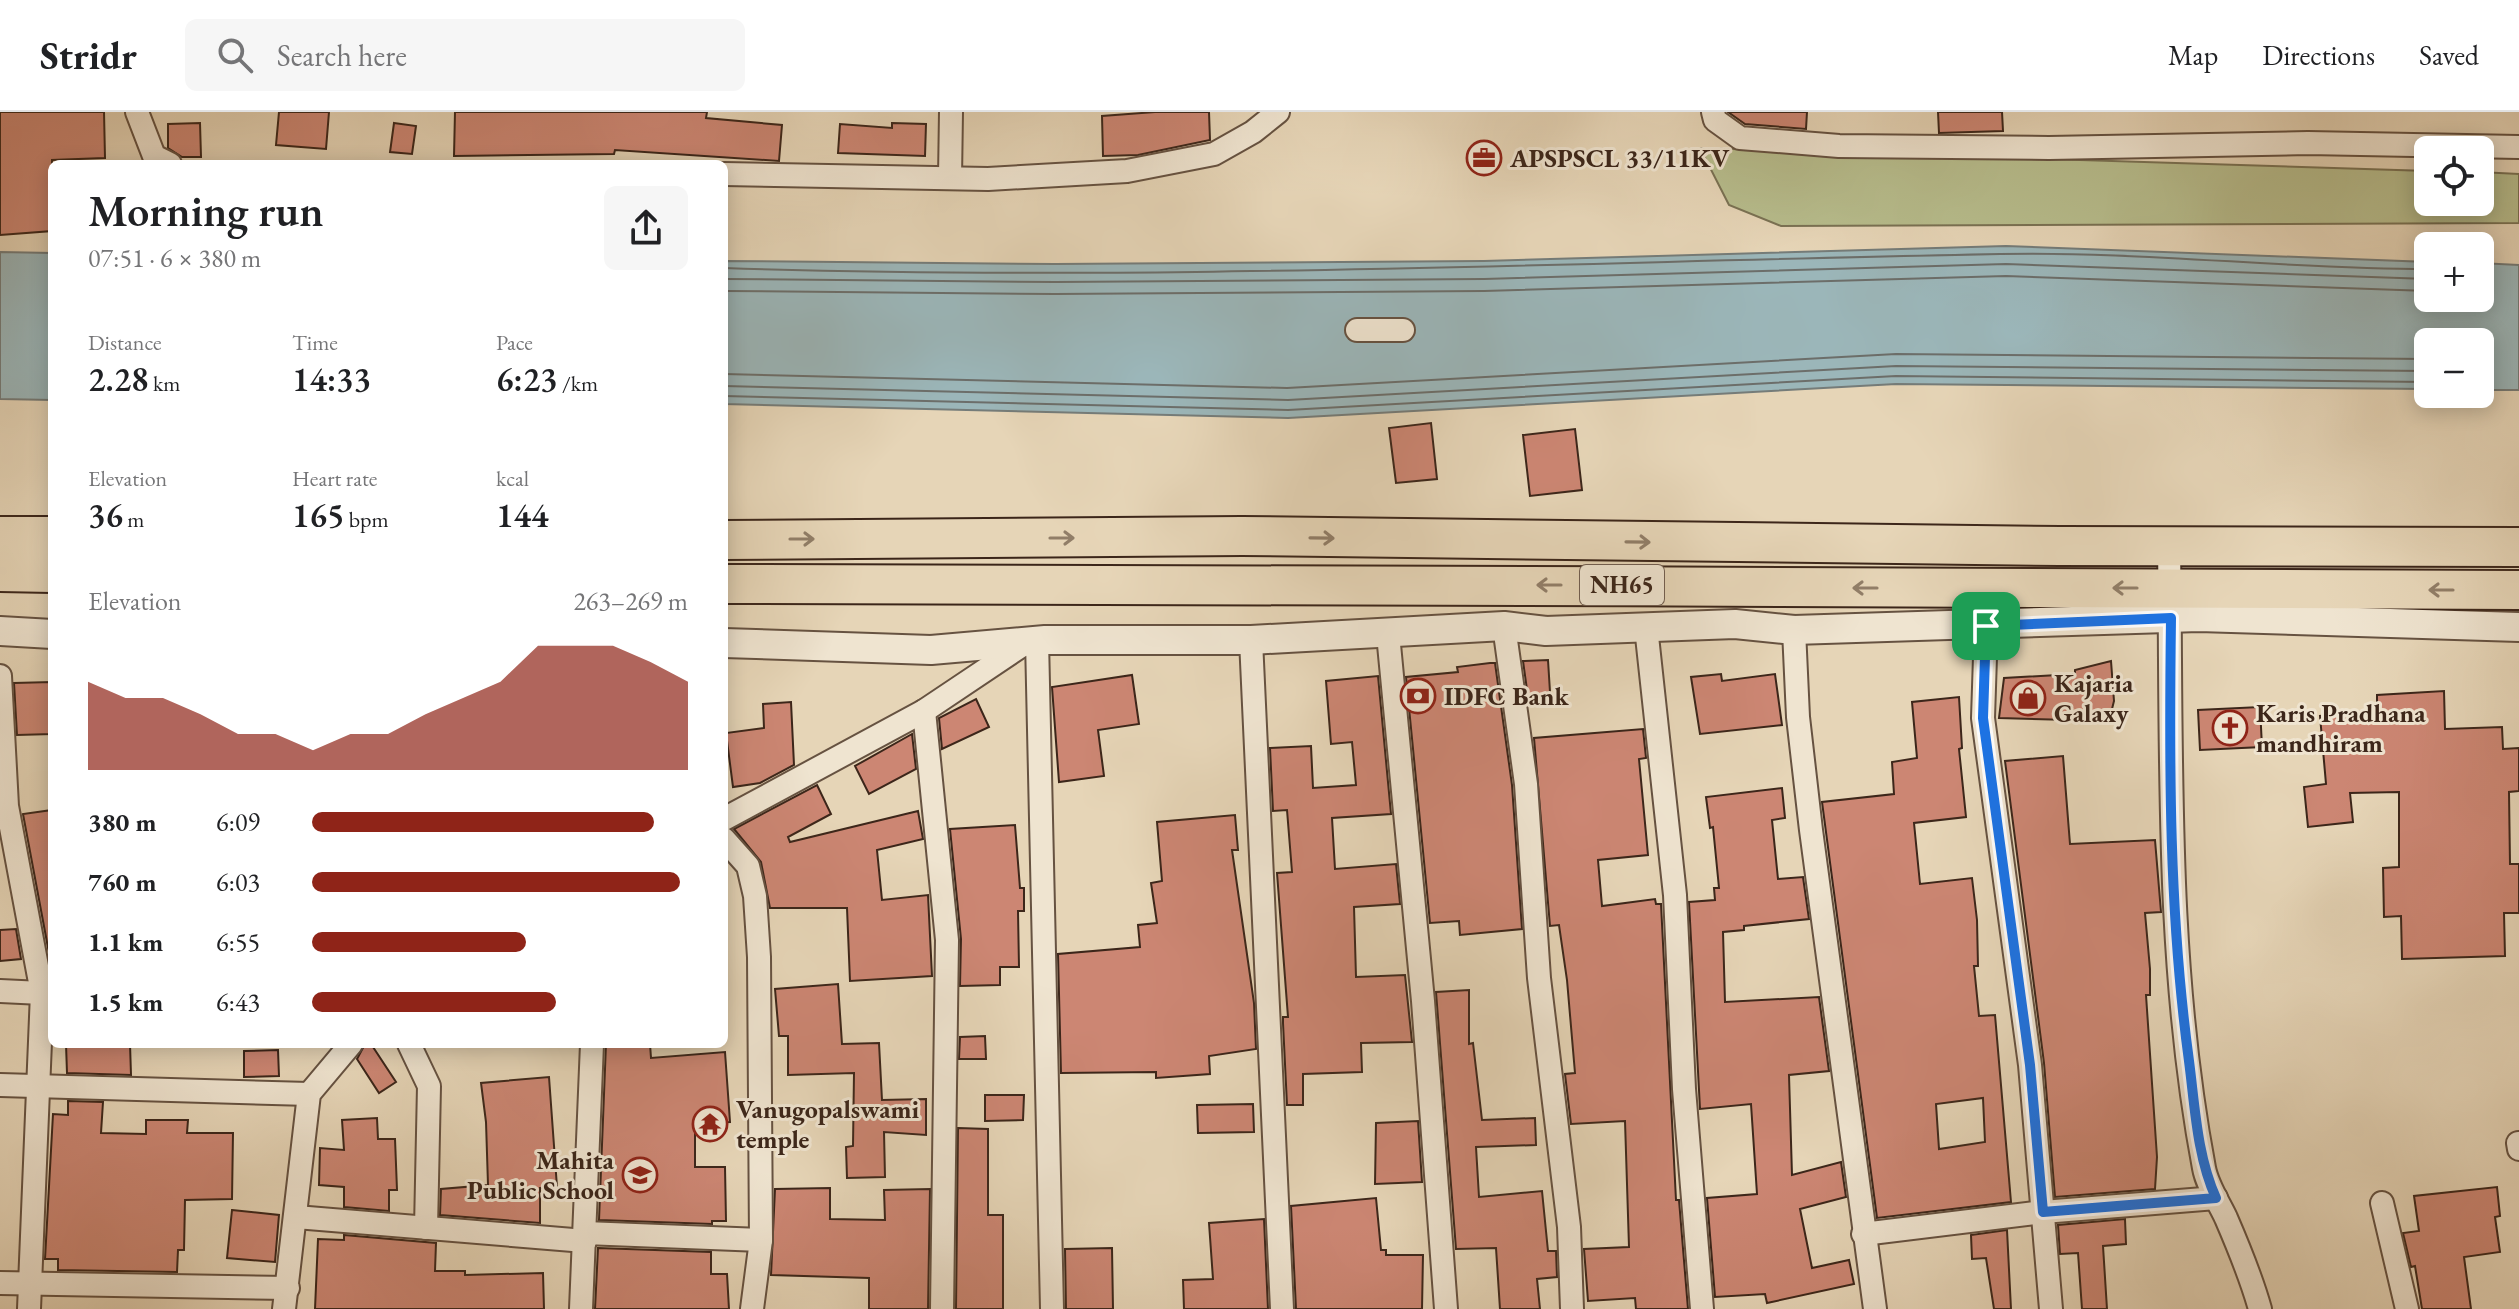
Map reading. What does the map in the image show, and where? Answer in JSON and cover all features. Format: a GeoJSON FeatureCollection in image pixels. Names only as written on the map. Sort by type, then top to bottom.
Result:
{"type":"FeatureCollection","features":[{"type":"Feature","properties":{"kind":"highway"},"geometry":{"type":"LineString","coordinates":[[0,536],[48,536]]}},
{"type":"Feature","properties":{"kind":"highway","name":"NH65"},"geometry":{"type":"LineString","coordinates":[[728,540],[1242,536],[2519,547]]}},
{"type":"Feature","properties":{"kind":"highway"},"geometry":{"type":"LineString","coordinates":[[0,572],[48,573]]}},
{"type":"Feature","properties":{"kind":"highway","name":"NH65"},"geometry":{"type":"LineString","coordinates":[[728,584],[1220,582],[2170,603],[2519,590]]}},
{"type":"Feature","properties":{"kind":"street"},"geometry":{"type":"LineString","coordinates":[[137,112],[154,156],[162,160]]}},
{"type":"Feature","properties":{"kind":"street"},"geometry":{"type":"LineString","coordinates":[[950,178],[951,112]]}},
{"type":"Feature","properties":{"kind":"street"},"geometry":{"type":"LineString","coordinates":[[728,174],[950,178],[1127,171],[1214,154],[1253,132],[1278,112]]}},
{"type":"Feature","properties":{"kind":"street"},"geometry":{"type":"LineString","coordinates":[[1713,112],[1715,120],[1740,138],[1815,145],[2049,148],[2308,143],[2519,147]]}},
{"type":"Feature","properties":{"kind":"street"},"geometry":{"type":"LineString","coordinates":[[1357,330],[1403,330]]}},
{"type":"Feature","properties":{"kind":"street"},"geometry":{"type":"LineString","coordinates":[[2169,546],[2168,771],[2173,903],[2184,1026],[2205,1173],[2249,1270],[2260,1309]]}},
{"type":"Feature","properties":{"kind":"street"},"geometry":{"type":"LineString","coordinates":[[728,643],[931,650],[1033,640],[1251,640],[1504,626],[1546,631],[1735,624],[1794,630],[1986,626],[2170,603],[2519,627]]}},
{"type":"Feature","properties":{"kind":"street"},"geometry":{"type":"LineString","coordinates":[[1504,626],[1526,784],[1539,978],[1569,1227],[1572,1309]]}},
{"type":"Feature","properties":{"kind":"street"},"geometry":{"type":"LineString","coordinates":[[1986,626],[1983,718],[2030,1065],[2051,1309]]}},
{"type":"Feature","properties":{"kind":"street"},"geometry":{"type":"LineString","coordinates":[[1646,627],[1675,895],[1684,1089],[1702,1309]]}},
{"type":"Feature","properties":{"kind":"street"},"geometry":{"type":"LineString","coordinates":[[1794,630],[1804,773],[1875,1309]]}},
{"type":"Feature","properties":{"kind":"street"},"geometry":{"type":"LineString","coordinates":[[0,631],[48,634]]}},
{"type":"Feature","properties":{"kind":"street"},"geometry":{"type":"LineString","coordinates":[[1388,634],[1423,1001],[1446,1309]]}},
{"type":"Feature","properties":{"kind":"street"},"geometry":{"type":"LineString","coordinates":[[728,817],[924,711],[1033,640]]}},
{"type":"Feature","properties":{"kind":"street"},"geometry":{"type":"LineString","coordinates":[[1033,640],[1052,1309]]}},
{"type":"Feature","properties":{"kind":"street"},"geometry":{"type":"LineString","coordinates":[[1251,640],[1282,1309]]}},
{"type":"Feature","properties":{"kind":"street"},"geometry":{"type":"LineString","coordinates":[[0,676],[7,806],[42,993],[29,1309]]}},
{"type":"Feature","properties":{"kind":"street"},"geometry":{"type":"LineString","coordinates":[[924,711],[947,940],[942,1309]]}},
{"type":"Feature","properties":{"kind":"street"},"geometry":{"type":"LineString","coordinates":[[728,844],[748,866],[755,896],[761,1240],[752,1309]]}},
{"type":"Feature","properties":{"kind":"street"},"geometry":{"type":"LineString","coordinates":[[0,991],[42,993]]}},
{"type":"Feature","properties":{"kind":"street"},"geometry":{"type":"LineString","coordinates":[[0,1283],[286,1298],[309,1094],[348,1048]]}},
{"type":"Feature","properties":{"kind":"street"},"geometry":{"type":"LineString","coordinates":[[411,1048],[429,1086],[426,1228]]}},
{"type":"Feature","properties":{"kind":"street"},"geometry":{"type":"LineString","coordinates":[[581,1309],[592,1048]]}},
{"type":"Feature","properties":{"kind":"street"},"geometry":{"type":"LineString","coordinates":[[0,1085],[309,1094]]}},
{"type":"Feature","properties":{"kind":"street"},"geometry":{"type":"LineString","coordinates":[[1863,1234],[2043,1212],[2216,1198]]}},
{"type":"Feature","properties":{"kind":"street"},"geometry":{"type":"LineString","coordinates":[[2382,1203],[2407,1309]]}},
{"type":"Feature","properties":{"kind":"street"},"geometry":{"type":"LineString","coordinates":[[296,1217],[585,1237],[761,1240]]}},
{"type":"Feature","properties":{"kind":"green space"},"geometry":{"type":"Polygon","coordinates":[[[1700,148],[2414,171],[2414,216],[2494,216],[2494,173],[2519,174],[2519,223],[1781,226],[1729,205],[1700,148]]]}},
{"type":"Feature","properties":{"kind":"water"},"geometry":{"type":"Polygon","coordinates":[[[2006,246],[2414,261],[2414,312],[2494,312],[2494,264],[2519,265],[2519,390],[2494,390],[2494,328],[2414,328],[2414,389],[1896,384],[1288,418],[728,404],[728,261],[1055,264],[1484,261],[2006,246]]]}},
{"type":"Feature","properties":{"kind":"water"},"geometry":{"type":"Polygon","coordinates":[[[0,252],[48,253],[48,400],[0,399],[0,252]]]}},
{"type":"Feature","properties":{"kind":"building"},"geometry":{"type":"Polygon","coordinates":[[[0,112],[104,112],[105,158],[48,160],[48,231],[0,235],[0,112]]]}},
{"type":"Feature","properties":{"kind":"building"},"geometry":{"type":"Polygon","coordinates":[[[279,112],[329,112],[326,149],[276,145],[279,112]]]}},
{"type":"Feature","properties":{"kind":"building"},"geometry":{"type":"Polygon","coordinates":[[[455,112],[707,112],[706,118],[782,125],[779,161],[615,150],[614,154],[454,156],[455,112]]]}},
{"type":"Feature","properties":{"kind":"building"},"geometry":{"type":"Polygon","coordinates":[[[1209,112],[1210,140],[1138,155],[1103,156],[1102,116],[1209,112]]]}},
{"type":"Feature","properties":{"kind":"building"},"geometry":{"type":"Polygon","coordinates":[[[1728,112],[1807,112],[1806,129],[1745,124],[1728,112]]]}},
{"type":"Feature","properties":{"kind":"building"},"geometry":{"type":"Polygon","coordinates":[[[1938,112],[2002,112],[2003,131],[1939,133],[1938,112]]]}},
{"type":"Feature","properties":{"kind":"building"},"geometry":{"type":"Polygon","coordinates":[[[200,123],[201,157],[182,157],[168,148],[168,124],[200,123]]]}},
{"type":"Feature","properties":{"kind":"building"},"geometry":{"type":"Polygon","coordinates":[[[394,123],[416,126],[412,154],[390,152],[394,123]]]}},
{"type":"Feature","properties":{"kind":"building"},"geometry":{"type":"Polygon","coordinates":[[[892,123],[926,124],[925,156],[838,153],[840,124],[892,128],[892,123]]]}},
{"type":"Feature","properties":{"kind":"building"},"geometry":{"type":"Polygon","coordinates":[[[1431,423],[1437,479],[1396,483],[1389,428],[1431,423]]]}},
{"type":"Feature","properties":{"kind":"building"},"geometry":{"type":"Polygon","coordinates":[[[1575,429],[1582,490],[1530,496],[1523,435],[1575,429]]]}},
{"type":"Feature","properties":{"kind":"building"},"geometry":{"type":"Polygon","coordinates":[[[1548,660],[1550,692],[1528,697],[1523,661],[1548,660]]]}},
{"type":"Feature","properties":{"kind":"building"},"geometry":{"type":"Polygon","coordinates":[[[2111,661],[2114,701],[2109,721],[1999,718],[2004,678],[2075,674],[2075,670],[2111,661]]]}},
{"type":"Feature","properties":{"kind":"building"},"geometry":{"type":"Polygon","coordinates":[[[1495,663],[1512,785],[1522,929],[1460,935],[1459,921],[1430,923],[1406,677],[1458,672],[1457,667],[1495,663]]]}},
{"type":"Feature","properties":{"kind":"building"},"geometry":{"type":"Polygon","coordinates":[[[1721,674],[1722,681],[1775,674],[1782,725],[1700,734],[1691,677],[1721,674]]]}},
{"type":"Feature","properties":{"kind":"building"},"geometry":{"type":"Polygon","coordinates":[[[1132,675],[1139,724],[1098,730],[1104,776],[1059,782],[1052,687],[1132,675]]]}},
{"type":"Feature","properties":{"kind":"building"},"geometry":{"type":"Polygon","coordinates":[[[1378,676],[1391,814],[1332,818],[1335,869],[1396,864],[1400,904],[1354,907],[1356,977],[1405,975],[1412,1042],[1361,1043],[1362,1072],[1303,1074],[1303,1105],[1287,1105],[1283,1017],[1288,1017],[1277,873],[1292,872],[1287,810],[1273,811],[1270,748],[1311,746],[1313,788],[1356,785],[1352,742],[1331,744],[1326,681],[1378,676]]]}},
{"type":"Feature","properties":{"kind":"building"},"geometry":{"type":"Polygon","coordinates":[[[48,682],[48,734],[17,735],[14,683],[48,682]]]}},
{"type":"Feature","properties":{"kind":"building"},"geometry":{"type":"Polygon","coordinates":[[[2444,691],[2445,729],[2502,727],[2503,749],[2519,748],[2519,791],[2509,792],[2510,864],[2519,864],[2519,913],[2504,913],[2505,956],[2402,959],[2401,916],[2384,917],[2383,868],[2399,867],[2399,792],[2350,793],[2353,822],[2308,827],[2304,787],[2326,784],[2320,716],[2377,710],[2377,695],[2444,691]]]}},
{"type":"Feature","properties":{"kind":"building"},"geometry":{"type":"Polygon","coordinates":[[[1959,697],[1962,748],[1959,749],[1966,817],[1914,823],[1920,884],[1972,878],[1977,920],[1978,966],[1974,966],[1979,1016],[1995,1015],[2011,1202],[1877,1218],[1822,802],[1894,794],[1892,762],[1917,758],[1912,702],[1959,697]],[[1983,1098],[1936,1104],[1939,1149],[1985,1142],[1983,1098]]]}},
{"type":"Feature","properties":{"kind":"building"},"geometry":{"type":"Polygon","coordinates":[[[976,699],[989,727],[942,749],[939,718],[976,699]]]}},
{"type":"Feature","properties":{"kind":"building"},"geometry":{"type":"Polygon","coordinates":[[[791,702],[794,765],[760,783],[733,787],[728,733],[764,728],[763,704],[791,702]]]}},
{"type":"Feature","properties":{"kind":"building","name":"Karis Pradhana mandhiram"},"geometry":{"type":"Polygon","coordinates":[[[2260,707],[2262,747],[2200,750],[2198,710],[2260,707]]]}},
{"type":"Feature","properties":{"kind":"building"},"geometry":{"type":"Polygon","coordinates":[[[1643,729],[1646,758],[1639,759],[1648,855],[1598,860],[1602,906],[1655,899],[1656,904],[1661,904],[1676,1200],[1679,1200],[1688,1309],[1636,1309],[1635,1298],[1588,1301],[1584,1249],[1629,1247],[1625,1121],[1571,1124],[1565,1074],[1575,1073],[1567,980],[1559,925],[1550,926],[1534,738],[1643,729]]]}},
{"type":"Feature","properties":{"kind":"building"},"geometry":{"type":"Polygon","coordinates":[[[912,734],[916,769],[869,794],[855,766],[912,734]]]}},
{"type":"Feature","properties":{"kind":"building"},"geometry":{"type":"Polygon","coordinates":[[[2063,756],[2070,844],[2155,840],[2161,912],[2145,913],[2150,969],[2150,995],[2146,995],[2157,1157],[2155,1189],[2055,1197],[2044,1063],[2005,761],[2063,756]]]}},
{"type":"Feature","properties":{"kind":"building"},"geometry":{"type":"Polygon","coordinates":[[[817,785],[831,814],[788,837],[790,842],[918,811],[923,839],[877,850],[882,900],[928,895],[932,976],[850,981],[847,908],[770,908],[761,862],[734,829],[817,785]]]}},
{"type":"Feature","properties":{"kind":"building"},"geometry":{"type":"Polygon","coordinates":[[[1782,788],[1785,818],[1772,820],[1778,879],[1803,877],[1809,919],[1744,926],[1744,930],[1723,932],[1725,1002],[1819,997],[1829,1071],[1789,1075],[1792,1175],[1841,1162],[1846,1197],[1800,1209],[1812,1268],[1849,1260],[1854,1284],[1767,1303],[1765,1294],[1715,1297],[1707,1198],[1757,1194],[1751,1104],[1700,1109],[1689,902],[1715,900],[1714,888],[1719,888],[1713,827],[1710,828],[1706,797],[1782,788]]]}},
{"type":"Feature","properties":{"kind":"building"},"geometry":{"type":"Polygon","coordinates":[[[48,811],[48,948],[23,814],[48,811]]]}},
{"type":"Feature","properties":{"kind":"building"},"geometry":{"type":"Polygon","coordinates":[[[1235,815],[1238,850],[1232,850],[1254,1003],[1256,1049],[1209,1056],[1210,1074],[1156,1078],[1156,1072],[1061,1073],[1058,954],[1140,947],[1138,925],[1157,923],[1151,883],[1162,881],[1157,822],[1235,815]]]}},
{"type":"Feature","properties":{"kind":"building"},"geometry":{"type":"Polygon","coordinates":[[[1015,825],[1020,888],[1024,888],[1024,911],[1018,911],[1019,967],[1000,967],[1000,985],[960,986],[961,939],[950,829],[1015,825]]]}},
{"type":"Feature","properties":{"kind":"building"},"geometry":{"type":"Polygon","coordinates":[[[16,929],[21,959],[0,961],[0,930],[16,929]]]}},
{"type":"Feature","properties":{"kind":"building"},"geometry":{"type":"Polygon","coordinates":[[[838,984],[842,1044],[879,1043],[882,1100],[926,1099],[926,1135],[884,1132],[885,1177],[847,1178],[846,1147],[853,1146],[854,1073],[788,1075],[788,1036],[779,1036],[775,989],[838,984]]]}},
{"type":"Feature","properties":{"kind":"building"},"geometry":{"type":"Polygon","coordinates":[[[1469,990],[1469,1044],[1473,1043],[1482,1120],[1535,1118],[1536,1145],[1476,1147],[1479,1197],[1542,1191],[1548,1251],[1556,1251],[1557,1277],[1537,1279],[1540,1309],[1500,1309],[1496,1248],[1456,1249],[1436,992],[1469,990]]]}},
{"type":"Feature","properties":{"kind":"building"},"geometry":{"type":"Polygon","coordinates":[[[985,1036],[986,1059],[959,1059],[960,1037],[985,1036]]]}},
{"type":"Feature","properties":{"kind":"building"},"geometry":{"type":"Polygon","coordinates":[[[66,1048],[130,1048],[131,1075],[67,1073],[66,1048]]]}},
{"type":"Feature","properties":{"kind":"building"},"geometry":{"type":"Polygon","coordinates":[[[363,1048],[374,1048],[396,1082],[379,1093],[357,1059],[363,1048]]]}},
{"type":"Feature","properties":{"kind":"building"},"geometry":{"type":"Polygon","coordinates":[[[606,1048],[650,1048],[651,1058],[725,1052],[730,1122],[695,1124],[695,1167],[725,1167],[726,1221],[712,1221],[712,1224],[599,1220],[606,1048]]]}},
{"type":"Feature","properties":{"kind":"building"},"geometry":{"type":"Polygon","coordinates":[[[278,1050],[279,1076],[244,1077],[244,1051],[278,1050]]]}},
{"type":"Feature","properties":{"kind":"building"},"geometry":{"type":"Polygon","coordinates":[[[549,1077],[557,1187],[540,1188],[540,1223],[440,1215],[441,1189],[488,1185],[481,1083],[549,1077]]]}},
{"type":"Feature","properties":{"kind":"building"},"geometry":{"type":"Polygon","coordinates":[[[985,1095],[1024,1095],[1023,1120],[985,1121],[985,1095]]]}},
{"type":"Feature","properties":{"kind":"building"},"geometry":{"type":"Polygon","coordinates":[[[68,1101],[103,1102],[101,1133],[146,1134],[146,1120],[188,1120],[187,1133],[233,1133],[232,1199],[185,1200],[184,1250],[178,1250],[177,1272],[58,1270],[58,1259],[45,1259],[53,1114],[68,1115],[68,1101]]]}},
{"type":"Feature","properties":{"kind":"building"},"geometry":{"type":"Polygon","coordinates":[[[1253,1104],[1254,1132],[1198,1133],[1197,1105],[1253,1104]]]}},
{"type":"Feature","properties":{"kind":"building"},"geometry":{"type":"Polygon","coordinates":[[[377,1118],[378,1139],[395,1139],[397,1190],[389,1190],[389,1211],[344,1207],[344,1187],[319,1185],[320,1148],[344,1150],[342,1120],[377,1118]]]}},
{"type":"Feature","properties":{"kind":"building"},"geometry":{"type":"Polygon","coordinates":[[[1418,1121],[1422,1182],[1375,1184],[1376,1123],[1418,1121]]]}},
{"type":"Feature","properties":{"kind":"building"},"geometry":{"type":"Polygon","coordinates":[[[958,1128],[988,1129],[988,1215],[1003,1215],[1003,1309],[956,1309],[958,1128]]]}},
{"type":"Feature","properties":{"kind":"building"},"geometry":{"type":"Polygon","coordinates":[[[2497,1187],[2500,1216],[2495,1217],[2500,1252],[2464,1257],[2471,1309],[2422,1309],[2415,1266],[2411,1267],[2403,1233],[2419,1231],[2414,1196],[2497,1187]]]}},
{"type":"Feature","properties":{"kind":"building"},"geometry":{"type":"Polygon","coordinates":[[[830,1188],[830,1219],[885,1220],[884,1190],[930,1189],[928,1309],[869,1309],[869,1278],[771,1275],[775,1189],[830,1188]]]}},
{"type":"Feature","properties":{"kind":"building"},"geometry":{"type":"Polygon","coordinates":[[[1376,1198],[1381,1250],[1386,1250],[1386,1255],[1423,1255],[1422,1309],[1296,1309],[1291,1206],[1376,1198]]]}},
{"type":"Feature","properties":{"kind":"building"},"geometry":{"type":"Polygon","coordinates":[[[232,1210],[279,1215],[275,1262],[227,1258],[232,1210]]]}},
{"type":"Feature","properties":{"kind":"building"},"geometry":{"type":"Polygon","coordinates":[[[1264,1219],[1268,1309],[1184,1309],[1183,1280],[1213,1279],[1209,1223],[1264,1219]]]}},
{"type":"Feature","properties":{"kind":"building"},"geometry":{"type":"Polygon","coordinates":[[[2125,1219],[2126,1244],[2103,1246],[2107,1309],[2082,1309],[2078,1253],[2060,1254],[2058,1225],[2125,1219]]]}},
{"type":"Feature","properties":{"kind":"building"},"geometry":{"type":"Polygon","coordinates":[[[2007,1230],[2011,1309],[1994,1309],[1986,1258],[1972,1259],[1971,1235],[2007,1230]]]}},
{"type":"Feature","properties":{"kind":"building"},"geometry":{"type":"Polygon","coordinates":[[[344,1235],[436,1243],[435,1271],[465,1271],[465,1275],[543,1273],[544,1309],[315,1309],[318,1239],[344,1240],[344,1235]]]}},
{"type":"Feature","properties":{"kind":"building"},"geometry":{"type":"Polygon","coordinates":[[[598,1248],[711,1252],[711,1274],[727,1274],[729,1309],[595,1309],[598,1248]]]}},
{"type":"Feature","properties":{"kind":"building"},"geometry":{"type":"Polygon","coordinates":[[[1112,1248],[1113,1309],[1066,1309],[1065,1249],[1112,1248]]]}},
{"type":"Feature","properties":{"kind":"place","name":"APSPSCL 33/11KV"},"geometry":{"type":"Point","coordinates":[1484,158]}},
{"type":"Feature","properties":{"kind":"place","name":"IDFC Bank"},"geometry":{"type":"Point","coordinates":[1418,696]}},
{"type":"Feature","properties":{"kind":"place","name":"Kajaria Galaxy"},"geometry":{"type":"Point","coordinates":[2028,698]}},
{"type":"Feature","properties":{"kind":"place","name":"Karis Pradhana mandhiram"},"geometry":{"type":"Point","coordinates":[2230,728]}},
{"type":"Feature","properties":{"kind":"place","name":"Vanugopalswami temple"},"geometry":{"type":"Point","coordinates":[710,1124]}},
{"type":"Feature","properties":{"kind":"place","name":"Mahita Public School"},"geometry":{"type":"Point","coordinates":[640,1175]}},
{"type":"Feature","properties":{"kind":"route"},"geometry":{"type":"LineString","coordinates":[[2171,618],[2168,771],[2173,903],[2184,1026],[2205,1173],[2216,1198],[2043,1212],[2030,1065],[1983,718],[1986,626],[2171,618]]}}]}
